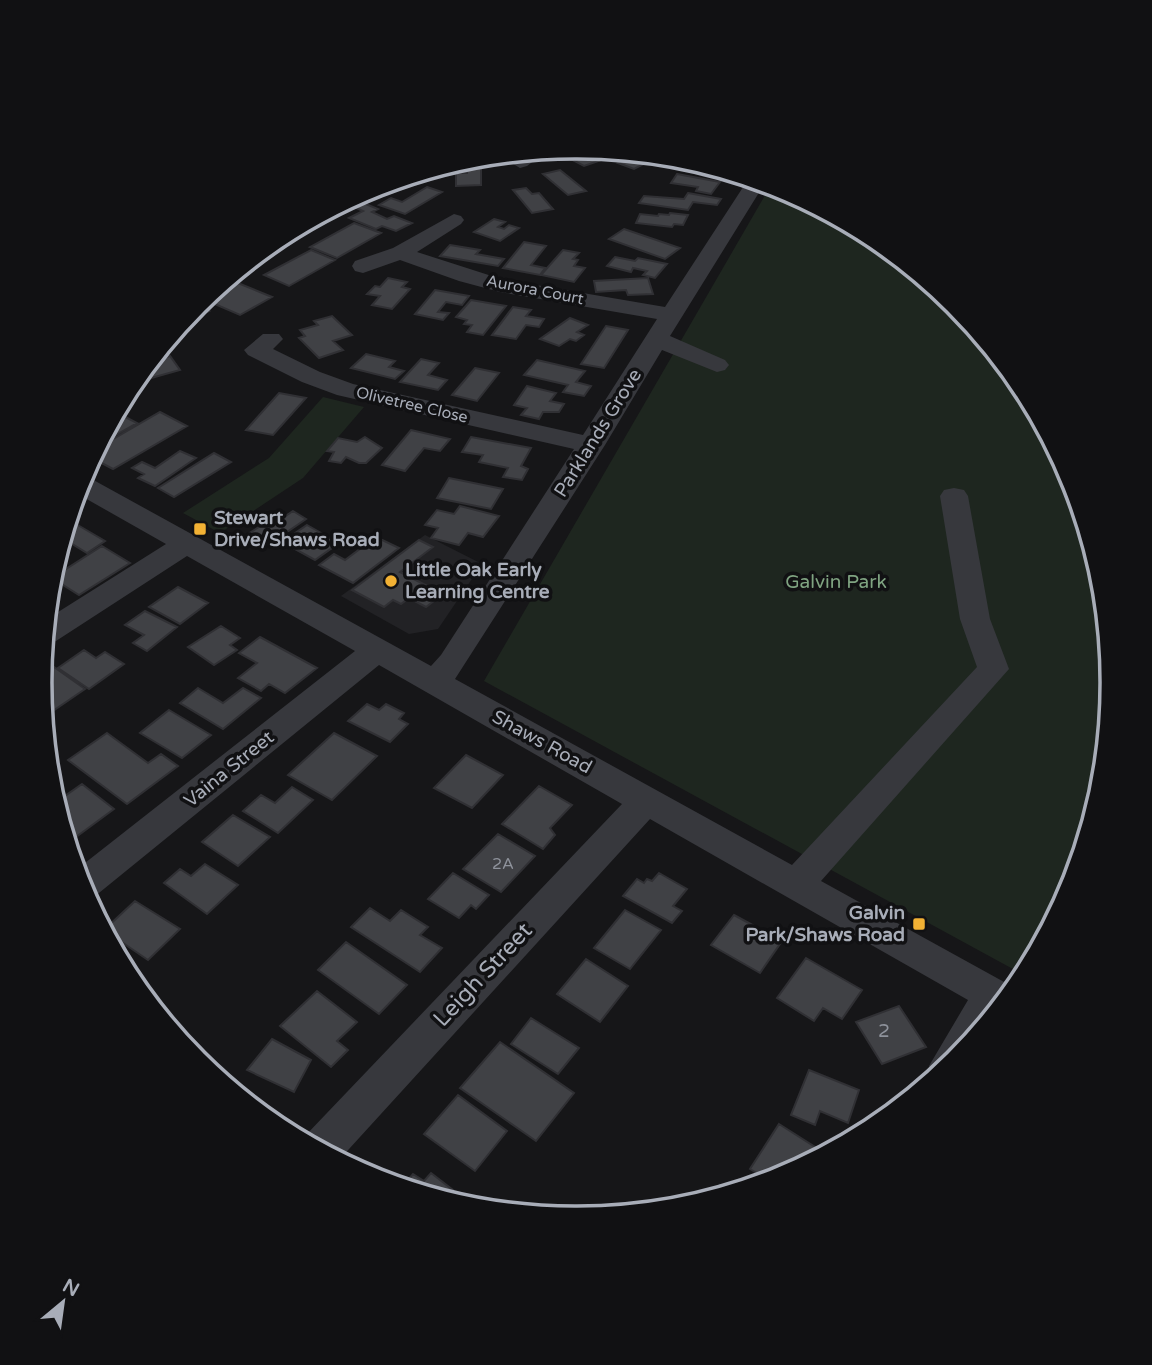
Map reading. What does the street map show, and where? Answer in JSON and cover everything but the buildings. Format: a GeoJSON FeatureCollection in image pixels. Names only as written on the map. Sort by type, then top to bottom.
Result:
{"type":"FeatureCollection","features":[{"type":"Feature","properties":{"kind":"street","name":"Parklands Grove"},"geometry":{"type":"LineString","coordinates":[[434,682],[452,663],[592,446],[751,190]]}},
{"type":"Feature","properties":{"kind":"street"},"geometry":{"type":"LineString","coordinates":[[363,266],[401,253],[454,220]]}},
{"type":"Feature","properties":{"kind":"street","name":"Aurora Court"},"geometry":{"type":"LineString","coordinates":[[401,253],[460,275],[499,285],[673,316]]}},
{"type":"Feature","properties":{"kind":"street","name":"Olivetree Close"},"geometry":{"type":"LineString","coordinates":[[271,339],[256,350],[311,377],[346,390],[592,446]]}},
{"type":"Feature","properties":{"kind":"street"},"geometry":{"type":"LineString","coordinates":[[657,339],[717,365]]}},
{"type":"Feature","properties":{"kind":"street","name":"Shaws Road"},"geometry":{"type":"LineString","coordinates":[[89,489],[995,996]]}},
{"type":"Feature","properties":{"kind":"street"},"geometry":{"type":"LineString","coordinates":[[796,885],[993,669],[975,619],[954,496]]}},
{"type":"Feature","properties":{"kind":"street"},"geometry":{"type":"LineString","coordinates":[[56,627],[186,544]]}},
{"type":"Feature","properties":{"kind":"street","name":"Vaina Street"},"geometry":{"type":"LineString","coordinates":[[91,879],[377,650]]}},
{"type":"Feature","properties":{"kind":"street","name":"Leigh Street"},"geometry":{"type":"LineString","coordinates":[[327,1143],[646,801]]}},
{"type":"Feature","properties":{"kind":"shaded area"},"geometry":{"type":"Polygon","coordinates":[[[425,535],[482,564],[438,629],[409,634],[341,596],[425,535]]]}},
{"type":"Feature","properties":{"kind":"green space","name":"Galvin Park"},"geometry":{"type":"Polygon","coordinates":[[[765,195],[838,229],[895,267],[970,337],[1011,392],[1046,451],[1072,514],[1082,547],[1095,614],[1100,682],[1095,751],[1082,818],[1060,883],[1046,914],[1013,969],[484,681],[765,195]]]}},
{"type":"Feature","properties":{"kind":"green space"},"geometry":{"type":"Polygon","coordinates":[[[323,397],[364,407],[303,478],[220,533],[183,513],[269,458],[323,397]]]}},
{"type":"Feature","properties":{"kind":"place","name":"Stewart Drive/Shaws Road"},"geometry":{"type":"Point","coordinates":[200,529]}},
{"type":"Feature","properties":{"kind":"place","name":"Little Oak Early Learning Centre"},"geometry":{"type":"Point","coordinates":[391,581]}},
{"type":"Feature","properties":{"kind":"place","name":"Galvin Park/Shaws Road"},"geometry":{"type":"Point","coordinates":[919,924]}}]}
